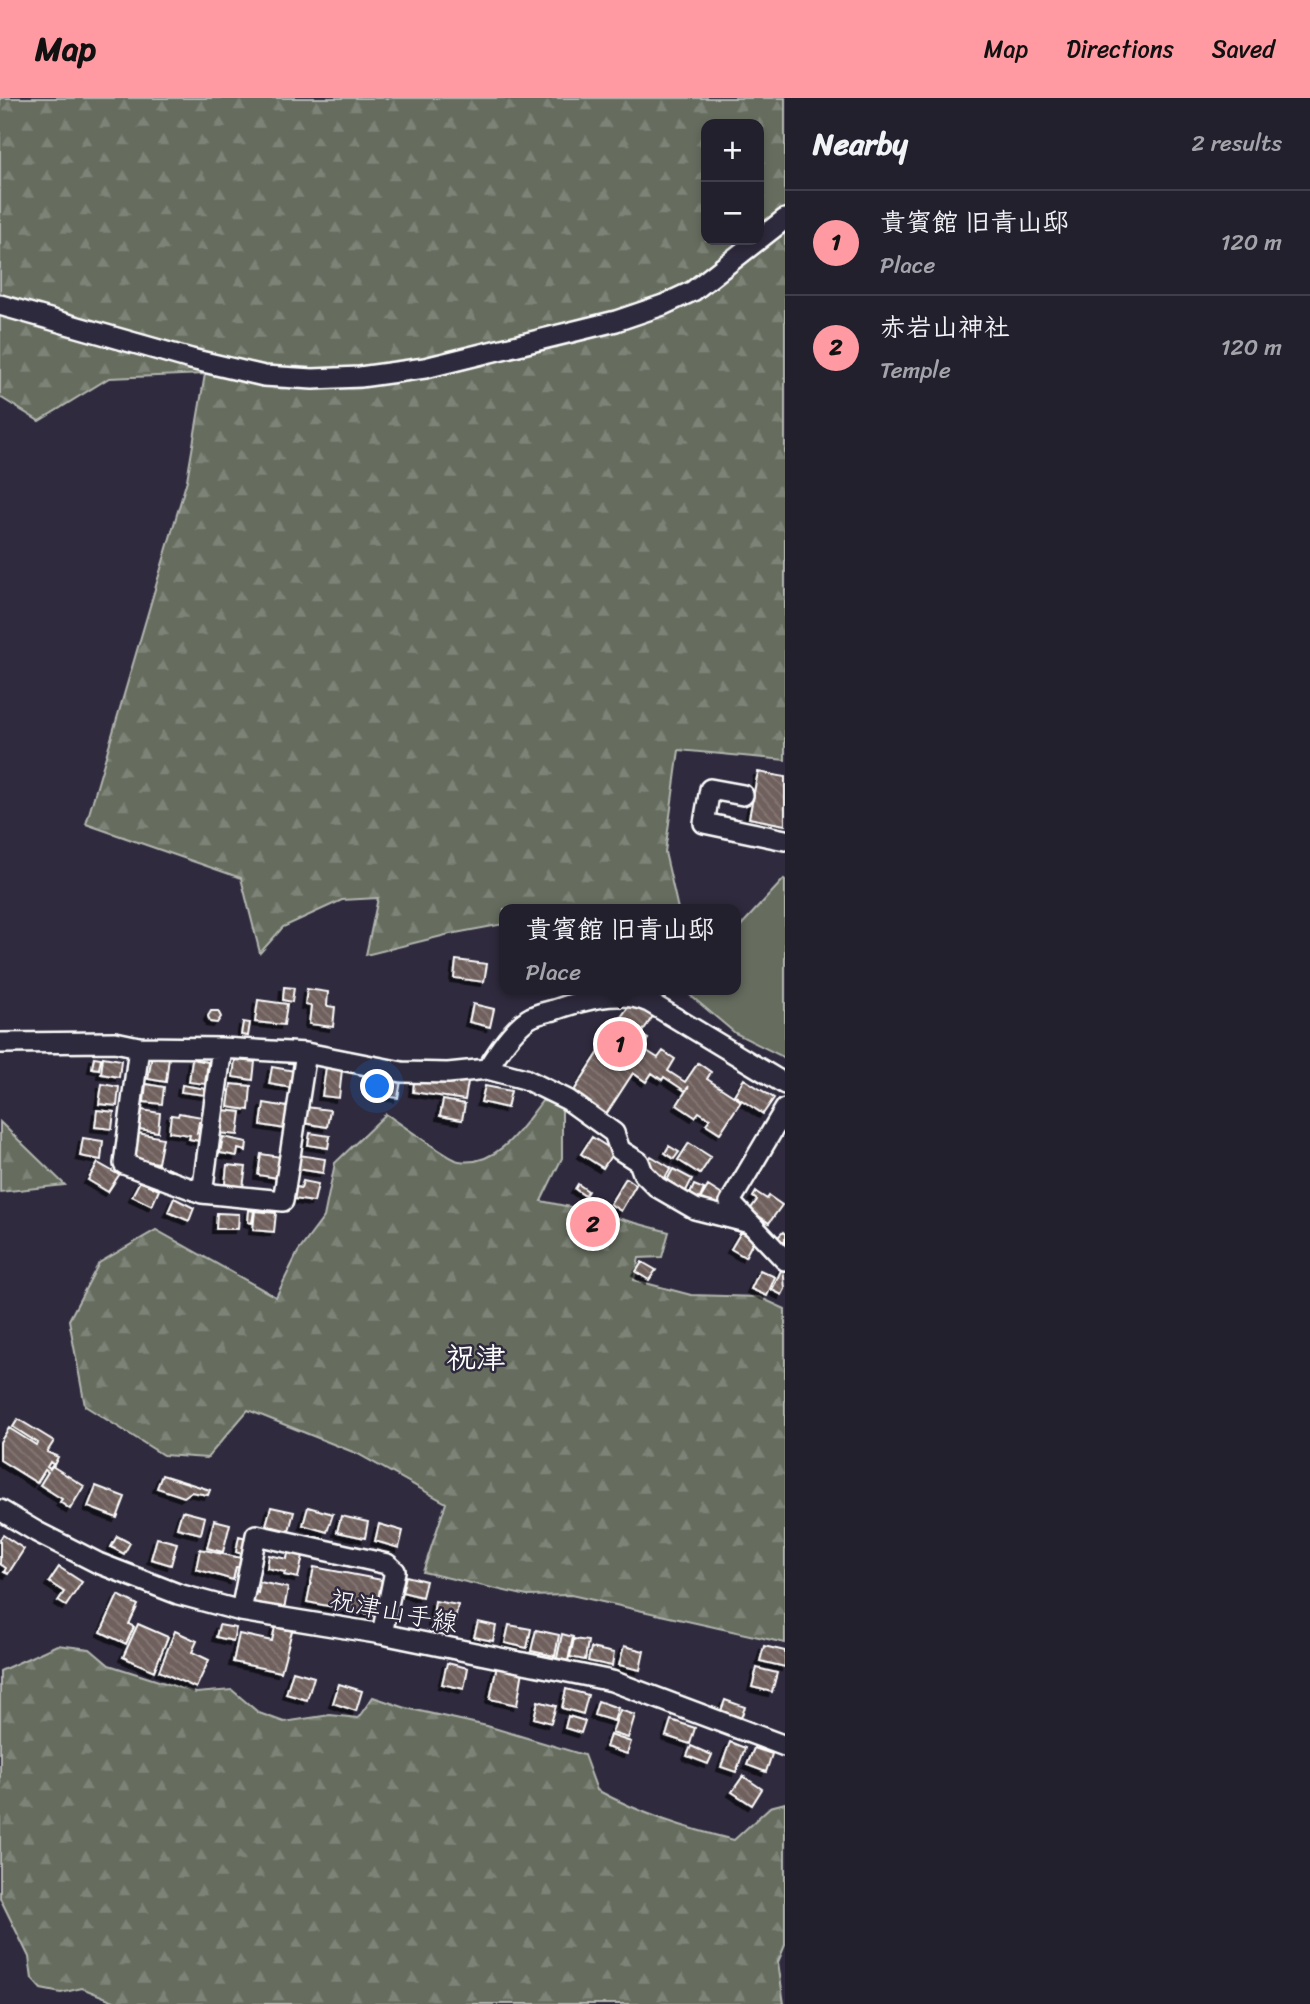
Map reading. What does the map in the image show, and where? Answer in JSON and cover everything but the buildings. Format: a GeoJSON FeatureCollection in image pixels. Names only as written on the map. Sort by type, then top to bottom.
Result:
{"type":"FeatureCollection","features":[{"type":"Feature","properties":{"kind":"street"},"geometry":{"type":"LineString","coordinates":[[0,305],[191,359],[264,376],[313,379],[360,377],[425,368],[616,321],[663,305],[693,291],[785,219]]}},
{"type":"Feature","properties":{"kind":"street"},"geometry":{"type":"LineString","coordinates":[[743,796],[710,789],[704,823],[785,840]]}},
{"type":"Feature","properties":{"kind":"street"},"geometry":{"type":"LineString","coordinates":[[487,1069],[500,1048],[529,1018],[596,998],[621,996],[637,997],[649,1002],[785,1084]]}},
{"type":"Feature","properties":{"kind":"street"},"geometry":{"type":"LineString","coordinates":[[0,1043],[115,1042],[139,1047],[306,1053],[402,1072],[448,1073],[487,1069],[525,1079],[568,1100],[614,1133],[620,1150],[639,1162],[643,1173],[657,1187],[695,1209],[750,1223]]}},
{"type":"Feature","properties":{"kind":"street"},"geometry":{"type":"LineString","coordinates":[[139,1047],[124,1164],[202,1194],[283,1201],[306,1053]]}},
{"type":"Feature","properties":{"kind":"street"},"geometry":{"type":"LineString","coordinates":[[202,1194],[222,1048]]}},
{"type":"Feature","properties":{"kind":"street"},"geometry":{"type":"LineString","coordinates":[[785,1109],[730,1202],[785,1260]]}},
{"type":"Feature","properties":{"kind":"street","name":"祝津山手線"},"geometry":{"type":"LineString","coordinates":[[0,1510],[98,1563],[178,1594],[241,1611],[383,1634],[612,1681],[785,1746]]}},
{"type":"Feature","properties":{"kind":"street"},"geometry":{"type":"LineString","coordinates":[[241,1611],[256,1535],[387,1564],[394,1571],[383,1634]]}},
{"type":"Feature","properties":{"kind":"green space"},"geometry":{"type":"Polygon","coordinates":[[[0,98],[785,98],[785,760],[679,750],[665,852],[677,904],[499,904],[499,925],[366,955],[378,898],[342,900],[283,927],[260,953],[241,878],[86,824],[187,480],[205,374],[109,378],[39,421],[0,397],[0,98]]]}},
{"type":"Feature","properties":{"kind":"green space"},"geometry":{"type":"Polygon","coordinates":[[[784,879],[785,1058],[735,1033],[690,995],[741,995],[741,926],[784,879]]]}},
{"type":"Feature","properties":{"kind":"green space"},"geometry":{"type":"Polygon","coordinates":[[[542,1101],[562,1102],[562,1158],[541,1201],[669,1232],[662,1257],[639,1258],[634,1280],[691,1295],[759,1297],[785,1309],[785,1643],[571,1595],[527,1596],[423,1572],[446,1503],[358,1454],[248,1410],[207,1458],[163,1455],[85,1406],[69,1320],[99,1263],[156,1230],[276,1297],[298,1252],[324,1217],[335,1163],[386,1114],[454,1159],[473,1161],[486,1158],[508,1143],[542,1101]]]}},
{"type":"Feature","properties":{"kind":"green space"},"geometry":{"type":"Polygon","coordinates":[[[0,1122],[65,1185],[0,1192],[0,1122]]]}},
{"type":"Feature","properties":{"kind":"green space"},"geometry":{"type":"Polygon","coordinates":[[[57,1645],[90,1649],[109,1665],[196,1693],[232,1690],[259,1713],[284,1722],[330,1715],[358,1718],[373,1697],[406,1708],[487,1726],[584,1755],[597,1790],[664,1820],[734,1840],[770,1807],[785,1803],[785,1945],[778,1962],[784,2004],[121,2004],[82,1988],[61,1993],[41,1989],[32,1979],[29,1957],[0,1898],[0,1671],[57,1645]]]}},
{"type":"Feature","properties":{"kind":"place","name":"貴賓館 旧青山邸"},"geometry":{"type":"Point","coordinates":[620,1044]}},
{"type":"Feature","properties":{"kind":"place","name":"赤岩山神社"},"geometry":{"type":"Point","coordinates":[593,1224]}},
{"type":"Feature","properties":{"kind":"district","name":"祝津"},"geometry":{"type":"Point","coordinates":[476,1358]}}]}
